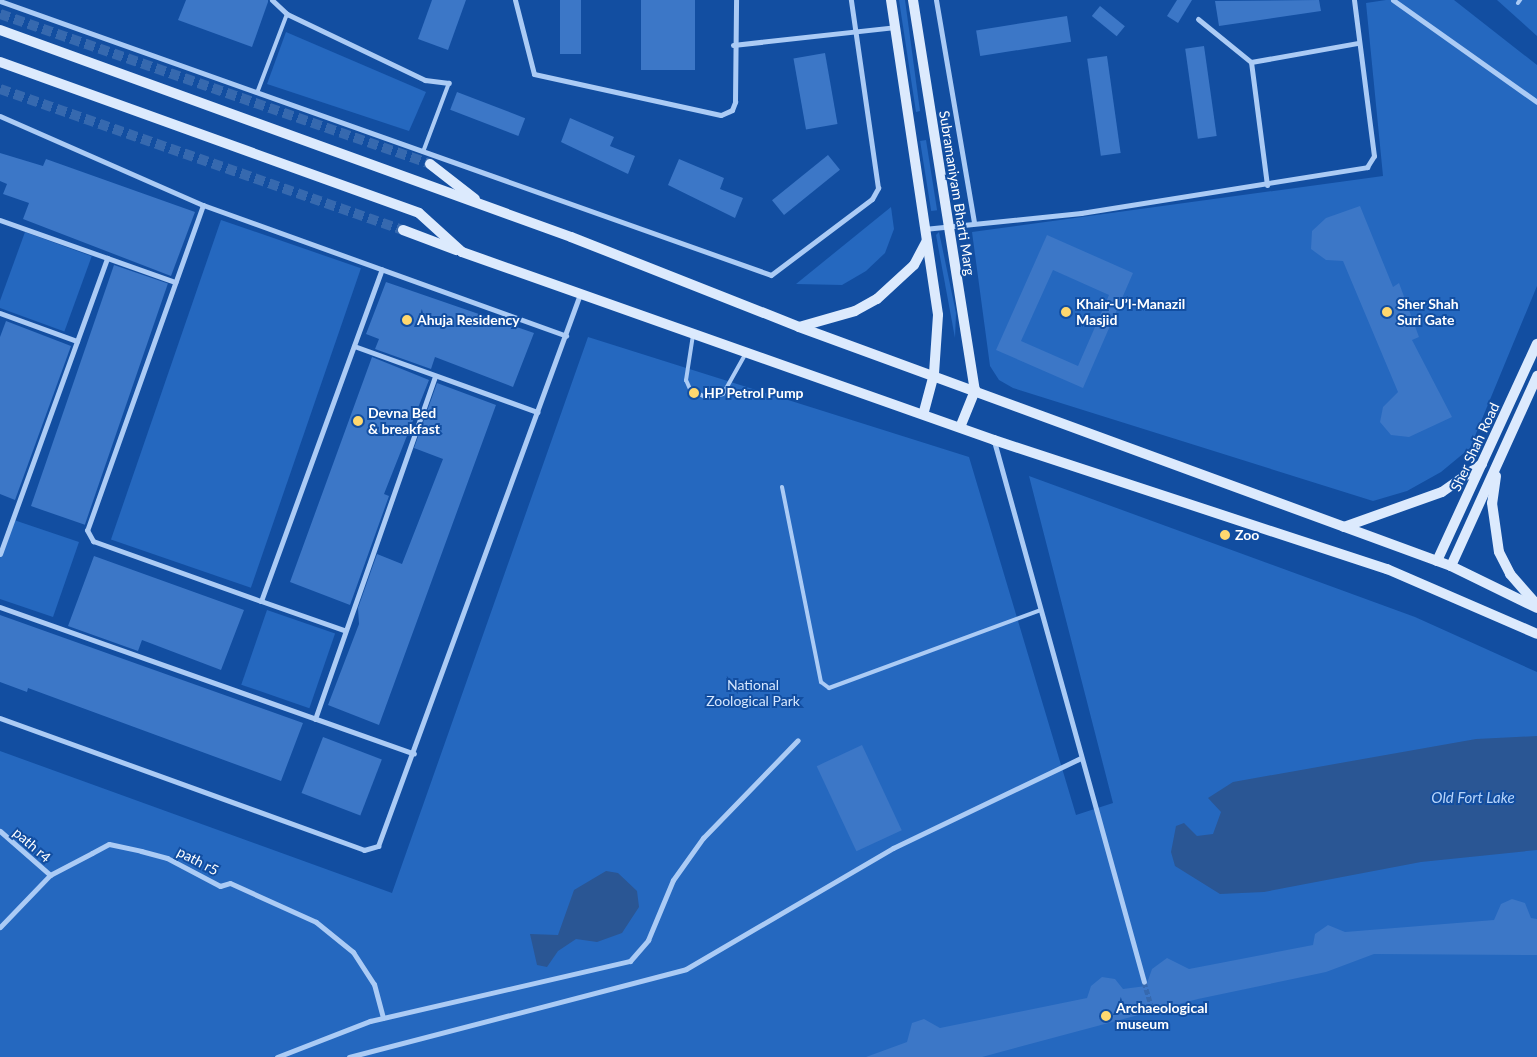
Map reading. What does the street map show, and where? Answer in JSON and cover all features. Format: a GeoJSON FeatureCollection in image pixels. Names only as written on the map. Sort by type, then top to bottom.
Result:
{"type":"FeatureCollection","features":[{"type":"Feature","properties":{"kind":"main road"},"geometry":{"type":"LineString","coordinates":[[891,0],[939,334],[934,374],[924,412]]}},
{"type":"Feature","properties":{"kind":"main road","name":"Subramaniyam Bharti Marg"},"geometry":{"type":"LineString","coordinates":[[914,0],[947,225],[975,390]]}},
{"type":"Feature","properties":{"kind":"main road"},"geometry":{"type":"LineString","coordinates":[[0,30],[484,206],[799,328],[934,374],[1451,566],[1537,606]]}},
{"type":"Feature","properties":{"kind":"main road"},"geometry":{"type":"LineString","coordinates":[[0,62],[420,213],[462,252]]}},
{"type":"Feature","properties":{"kind":"main road"},"geometry":{"type":"LineString","coordinates":[[430,164],[484,206]]}},
{"type":"Feature","properties":{"kind":"main road"},"geometry":{"type":"LineString","coordinates":[[403,230],[580,294],[961,425],[994,440],[1387,569],[1537,634]]}},
{"type":"Feature","properties":{"kind":"main road"},"geometry":{"type":"LineString","coordinates":[[799,328],[855,311],[877,299],[914,265],[927,241]]}},
{"type":"Feature","properties":{"kind":"main road","name":"Sher Shah Road"},"geometry":{"type":"LineString","coordinates":[[1437,561],[1537,344]]}},
{"type":"Feature","properties":{"kind":"main road","name":"Sher Shah Road"},"geometry":{"type":"LineString","coordinates":[[1451,566],[1537,376]]}},
{"type":"Feature","properties":{"kind":"main road"},"geometry":{"type":"LineString","coordinates":[[961,425],[975,390]]}},
{"type":"Feature","properties":{"kind":"main road"},"geometry":{"type":"LineString","coordinates":[[1502,454],[1492,502],[1493,528],[1510,574],[1537,606]]}},
{"type":"Feature","properties":{"kind":"main road"},"geometry":{"type":"LineString","coordinates":[[1344,527],[1442,492],[1483,463]]}},
{"type":"Feature","properties":{"kind":"main road"},"geometry":{"type":"LineString","coordinates":[[1449,534],[1456,542],[1463,540]]}},
{"type":"Feature","properties":{"kind":"street"},"geometry":{"type":"LineString","coordinates":[[272,0],[287,14],[425,80],[449,83]]}},
{"type":"Feature","properties":{"kind":"street"},"geometry":{"type":"LineString","coordinates":[[515,0],[534,74],[721,115],[732,110],[735,102],[733,45],[736,0]]}},
{"type":"Feature","properties":{"kind":"street"},"geometry":{"type":"LineString","coordinates":[[0,1],[771,275],[876,194],[851,0]]}},
{"type":"Feature","properties":{"kind":"street"},"geometry":{"type":"LineString","coordinates":[[936,0],[974,222]]}},
{"type":"Feature","properties":{"kind":"street"},"geometry":{"type":"LineString","coordinates":[[924,229],[974,222],[1081,213],[1267,185],[1367,167],[1374,161],[1354,0]]}},
{"type":"Feature","properties":{"kind":"street"},"geometry":{"type":"LineString","coordinates":[[1393,0],[1537,102]]}},
{"type":"Feature","properties":{"kind":"street"},"geometry":{"type":"LineString","coordinates":[[1198,19],[1250,62],[1267,185]]}},
{"type":"Feature","properties":{"kind":"street"},"geometry":{"type":"LineString","coordinates":[[733,45],[895,27]]}},
{"type":"Feature","properties":{"kind":"street"},"geometry":{"type":"LineString","coordinates":[[1250,62],[1358,43]]}},
{"type":"Feature","properties":{"kind":"street"},"geometry":{"type":"LineString","coordinates":[[0,116],[203,205],[566,336]]}},
{"type":"Feature","properties":{"kind":"street"},"geometry":{"type":"LineString","coordinates":[[203,205],[88,537],[344,630]]}},
{"type":"Feature","properties":{"kind":"street"},"geometry":{"type":"LineString","coordinates":[[0,220],[175,282]]}},
{"type":"Feature","properties":{"kind":"street"},"geometry":{"type":"LineString","coordinates":[[0,554],[106,258]]}},
{"type":"Feature","properties":{"kind":"street"},"geometry":{"type":"LineString","coordinates":[[261,601],[382,269]]}},
{"type":"Feature","properties":{"kind":"street"},"geometry":{"type":"LineString","coordinates":[[0,718],[364,850],[384,840],[580,294]]}},
{"type":"Feature","properties":{"kind":"street"},"geometry":{"type":"LineString","coordinates":[[0,313],[77,341]]}},
{"type":"Feature","properties":{"kind":"street"},"geometry":{"type":"LineString","coordinates":[[354,346],[538,412]]}},
{"type":"Feature","properties":{"kind":"street"},"geometry":{"type":"LineString","coordinates":[[315,719],[344,630],[435,376]]}},
{"type":"Feature","properties":{"kind":"street"},"geometry":{"type":"LineString","coordinates":[[994,440],[1144,982]]}},
{"type":"Feature","properties":{"kind":"street"},"geometry":{"type":"LineString","coordinates":[[0,607],[414,754]]}},
{"type":"Feature","properties":{"kind":"street"},"geometry":{"type":"LineString","coordinates":[[277,1057],[383,1018],[630,961],[648,940],[673,880],[703,838],[798,740]]}},
{"type":"Feature","properties":{"kind":"street"},"geometry":{"type":"LineString","coordinates":[[349,1057],[686,969],[893,848],[1081,758]]}},
{"type":"Feature","properties":{"kind":"street","name":"path r4"},"geometry":{"type":"LineString","coordinates":[[0,831],[50,875]]}},
{"type":"Feature","properties":{"kind":"street","name":"path r5"},"geometry":{"type":"LineString","coordinates":[[0,927],[50,875],[109,844],[168,858],[220,886],[230,884],[316,922],[353,952],[374,984],[383,1018]]}},
{"type":"Feature","properties":{"kind":"lane"},"geometry":{"type":"LineString","coordinates":[[256,93],[287,14]]}},
{"type":"Feature","properties":{"kind":"lane"},"geometry":{"type":"LineString","coordinates":[[423,152],[449,83]]}},
{"type":"Feature","properties":{"kind":"lane"},"geometry":{"type":"LineString","coordinates":[[694,333],[686,380],[690,389],[705,396],[723,394],[747,351]]}},
{"type":"Feature","properties":{"kind":"lane"},"geometry":{"type":"LineString","coordinates":[[782,487],[821,682],[829,688],[1041,610]]}},
{"type":"Feature","properties":{"kind":"green space"},"geometry":{"type":"Polygon","coordinates":[[[899,0],[905,0],[920,111],[916,112],[899,0]]]}},
{"type":"Feature","properties":{"kind":"green space"},"geometry":{"type":"Polygon","coordinates":[[[1386,0],[1454,0],[1537,65],[1537,286],[1470,448],[1441,472],[1407,491],[1373,501],[1013,388],[999,380],[990,366],[972,232],[1383,176],[1366,3],[1386,0]]]}},
{"type":"Feature","properties":{"kind":"green space"},"geometry":{"type":"Polygon","coordinates":[[[1497,0],[1537,0],[1537,36],[1497,0]]]}},
{"type":"Feature","properties":{"kind":"green space"},"geometry":{"type":"Polygon","coordinates":[[[286,32],[426,92],[409,131],[267,84],[286,32]]]}},
{"type":"Feature","properties":{"kind":"green space"},"geometry":{"type":"Polygon","coordinates":[[[926,140],[937,210],[931,211],[920,141],[926,140]]]}},
{"type":"Feature","properties":{"kind":"green space"},"geometry":{"type":"Polygon","coordinates":[[[891,207],[894,229],[885,253],[866,271],[842,285],[796,284],[891,207]]]}},
{"type":"Feature","properties":{"kind":"green space"},"geometry":{"type":"Polygon","coordinates":[[[221,220],[361,268],[251,588],[111,540],[221,220]]]}},
{"type":"Feature","properties":{"kind":"green space"},"geometry":{"type":"Polygon","coordinates":[[[25,232],[92,256],[64,331],[0,308],[0,301],[25,232]]]}},
{"type":"Feature","properties":{"kind":"green space"},"geometry":{"type":"Polygon","coordinates":[[[939,232],[956,313],[955,338],[936,235],[939,232]]]}},
{"type":"Feature","properties":{"kind":"green space","name":"National Zoological Park"},"geometry":{"type":"Polygon","coordinates":[[[588,337],[969,457],[1076,815],[1113,803],[1029,476],[1415,617],[1537,672],[1537,1057],[0,1057],[0,751],[392,893],[588,337]]]}},
{"type":"Feature","properties":{"kind":"green space"},"geometry":{"type":"Polygon","coordinates":[[[11,519],[79,542],[53,617],[0,599],[0,551],[11,519]]]}},
{"type":"Feature","properties":{"kind":"green space"},"geometry":{"type":"Polygon","coordinates":[[[267,610],[335,633],[309,708],[241,685],[267,610]]]}},
{"type":"Feature","properties":{"kind":"water","name":"Old Fort Lake"},"geometry":{"type":"Polygon","coordinates":[[[1537,736],[1537,850],[1421,862],[1264,892],[1220,894],[1175,866],[1171,852],[1176,826],[1184,823],[1197,836],[1213,834],[1221,812],[1208,798],[1233,782],[1476,739],[1537,736]]]}},
{"type":"Feature","properties":{"kind":"water"},"geometry":{"type":"Polygon","coordinates":[[[606,871],[618,873],[637,891],[639,907],[622,933],[597,942],[576,939],[558,951],[547,967],[537,965],[530,934],[558,935],[574,890],[606,871]]]}},
{"type":"Feature","properties":{"kind":"building"},"geometry":{"type":"Polygon","coordinates":[[[186,0],[268,0],[268,2],[252,47],[178,20],[186,0]]]}},
{"type":"Feature","properties":{"kind":"building"},"geometry":{"type":"Polygon","coordinates":[[[432,0],[466,0],[448,50],[418,39],[432,0]]]}},
{"type":"Feature","properties":{"kind":"building"},"geometry":{"type":"Polygon","coordinates":[[[560,0],[581,0],[581,54],[560,54],[560,0]]]}},
{"type":"Feature","properties":{"kind":"building"},"geometry":{"type":"Polygon","coordinates":[[[641,0],[695,0],[695,70],[641,70],[641,0]]]}},
{"type":"Feature","properties":{"kind":"building"},"geometry":{"type":"Polygon","coordinates":[[[1177,0],[1192,0],[1178,23],[1167,16],[1177,0]]]}},
{"type":"Feature","properties":{"kind":"building"},"geometry":{"type":"Polygon","coordinates":[[[1319,0],[1321,11],[1219,26],[1215,1],[1319,0]]]}},
{"type":"Feature","properties":{"kind":"building"},"geometry":{"type":"Polygon","coordinates":[[[1100,6],[1125,26],[1117,36],[1092,16],[1100,6]]]}},
{"type":"Feature","properties":{"kind":"building"},"geometry":{"type":"Polygon","coordinates":[[[1067,16],[1071,42],[980,56],[976,30],[1067,16]]]}},
{"type":"Feature","properties":{"kind":"building"},"geometry":{"type":"Polygon","coordinates":[[[1204,46],[1217,136],[1198,139],[1185,49],[1204,46]]]}},
{"type":"Feature","properties":{"kind":"building"},"geometry":{"type":"Polygon","coordinates":[[[825,53],[838,124],[806,129],[793,59],[825,53]]]}},
{"type":"Feature","properties":{"kind":"building"},"geometry":{"type":"Polygon","coordinates":[[[1107,56],[1121,153],[1101,156],[1087,59],[1107,56]]]}},
{"type":"Feature","properties":{"kind":"building"},"geometry":{"type":"Polygon","coordinates":[[[457,92],[525,118],[518,136],[450,110],[457,92]]]}},
{"type":"Feature","properties":{"kind":"building"},"geometry":{"type":"Polygon","coordinates":[[[570,118],[614,137],[610,146],[635,156],[628,174],[561,142],[570,118]]]}},
{"type":"Feature","properties":{"kind":"building"},"geometry":{"type":"Polygon","coordinates":[[[0,153],[43,166],[46,159],[195,212],[171,276],[23,219],[29,203],[3,194],[7,184],[0,181],[0,153]]]}},
{"type":"Feature","properties":{"kind":"building"},"geometry":{"type":"Polygon","coordinates":[[[828,155],[840,170],[784,215],[772,200],[828,155]]]}},
{"type":"Feature","properties":{"kind":"building"},"geometry":{"type":"Polygon","coordinates":[[[679,159],[724,178],[720,189],[743,198],[735,218],[668,185],[679,159]]]}},
{"type":"Feature","properties":{"kind":"building","name":"Sher Shah Suri Gate"},"geometry":{"type":"Polygon","coordinates":[[[1360,206],[1393,287],[1399,283],[1419,337],[1412,340],[1452,417],[1409,437],[1391,435],[1380,422],[1383,407],[1398,392],[1343,261],[1326,260],[1311,249],[1312,231],[1326,218],[1360,206]]]}},
{"type":"Feature","properties":{"kind":"building"},"geometry":{"type":"Polygon","coordinates":[[[1047,235],[1133,273],[1083,388],[996,350],[1047,235]],[[1053,270],[1021,341],[1078,366],[1109,295],[1053,270]]]}},
{"type":"Feature","properties":{"kind":"building"},"geometry":{"type":"Polygon","coordinates":[[[114,265],[168,284],[85,525],[31,506],[114,265]]]}},
{"type":"Feature","properties":{"kind":"building"},"geometry":{"type":"Polygon","coordinates":[[[386,282],[534,333],[513,387],[435,357],[431,369],[375,349],[379,339],[366,334],[386,282]]]}},
{"type":"Feature","properties":{"kind":"building"},"geometry":{"type":"Polygon","coordinates":[[[6,321],[71,346],[15,500],[0,494],[0,337],[6,321]]]}},
{"type":"Feature","properties":{"kind":"building"},"geometry":{"type":"Polygon","coordinates":[[[372,357],[429,380],[384,494],[389,496],[350,605],[290,582],[372,357]]]}},
{"type":"Feature","properties":{"kind":"building"},"geometry":{"type":"Polygon","coordinates":[[[437,383],[496,405],[379,725],[328,705],[359,624],[358,608],[377,554],[402,564],[443,459],[414,448],[437,383]]]}},
{"type":"Feature","properties":{"kind":"building"},"geometry":{"type":"Polygon","coordinates":[[[94,556],[244,610],[221,670],[142,640],[138,651],[68,626],[94,556]]]}},
{"type":"Feature","properties":{"kind":"building"},"geometry":{"type":"Polygon","coordinates":[[[0,615],[303,723],[281,781],[28,688],[27,692],[0,682],[0,615]]]}},
{"type":"Feature","properties":{"kind":"building"},"geometry":{"type":"Polygon","coordinates":[[[323,737],[382,760],[360,816],[301,793],[323,737]]]}},
{"type":"Feature","properties":{"kind":"building"},"geometry":{"type":"Polygon","coordinates":[[[862,745],[902,830],[856,851],[817,766],[862,745]]]}},
{"type":"Feature","properties":{"kind":"building"},"geometry":{"type":"Polygon","coordinates":[[[1512,899],[1525,903],[1531,918],[1537,919],[1537,955],[1374,954],[1326,972],[1198,999],[982,1057],[866,1057],[907,1042],[912,1023],[924,1019],[940,1028],[1087,998],[1091,986],[1102,977],[1115,979],[1123,989],[1146,986],[1152,969],[1167,958],[1189,969],[1313,945],[1315,934],[1328,925],[1345,932],[1494,920],[1501,904],[1512,899]]]}},
{"type":"Feature","properties":{"kind":"tunnel"},"geometry":{"type":"LineString","coordinates":[[0,14],[430,164]]}},
{"type":"Feature","properties":{"kind":"tunnel"},"geometry":{"type":"LineString","coordinates":[[0,89],[403,230]]}},
{"type":"Feature","properties":{"kind":"tunnel"},"geometry":{"type":"LineString","coordinates":[[1144,982],[1153,1012]]}},
{"type":"Feature","properties":{"kind":"place","name":"Khair-U’l-Manazil Masjid"},"geometry":{"type":"Point","coordinates":[1066,312]}},
{"type":"Feature","properties":{"kind":"place","name":"Sher Shah Suri Gate"},"geometry":{"type":"Point","coordinates":[1387,312]}},
{"type":"Feature","properties":{"kind":"place","name":"Ahuja Residency"},"geometry":{"type":"Point","coordinates":[407,320]}},
{"type":"Feature","properties":{"kind":"place","name":"HP Petrol Pump"},"geometry":{"type":"Point","coordinates":[694,393]}},
{"type":"Feature","properties":{"kind":"place","name":"Devna Bed & breakfast"},"geometry":{"type":"Point","coordinates":[358,421]}},
{"type":"Feature","properties":{"kind":"place","name":"Zoo"},"geometry":{"type":"Point","coordinates":[1225,535]}},
{"type":"Feature","properties":{"kind":"place","name":"Archaeological museum"},"geometry":{"type":"Point","coordinates":[1106,1016]}}]}
